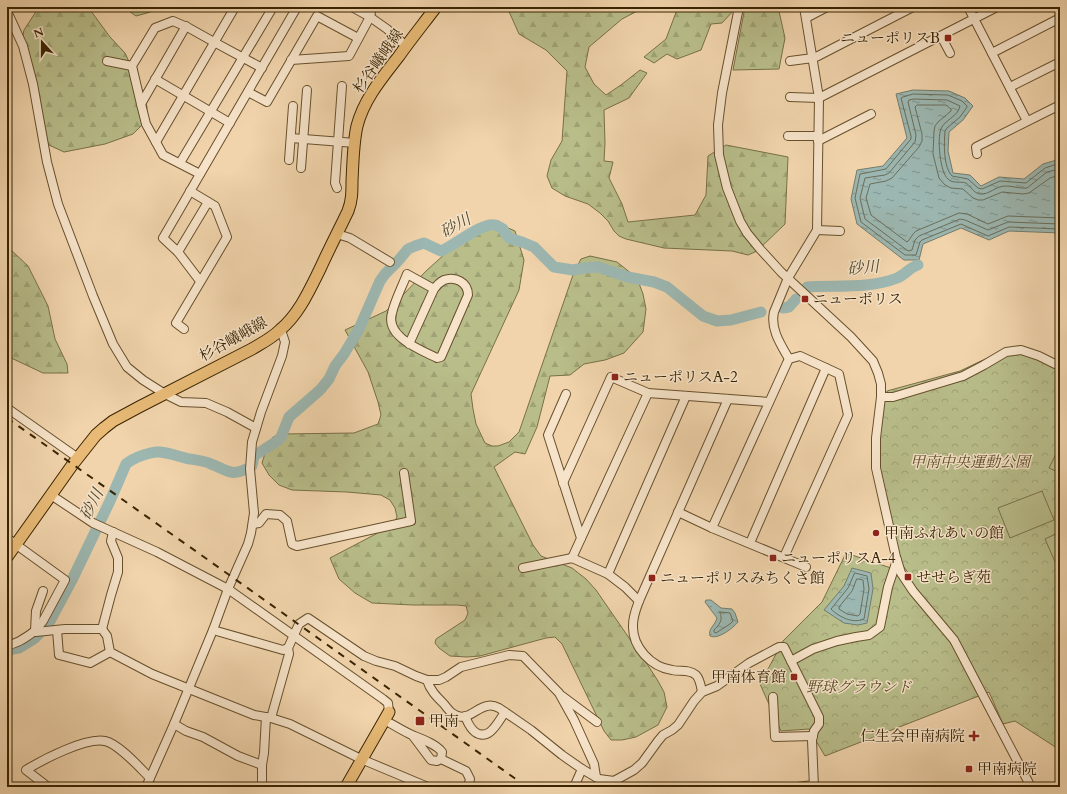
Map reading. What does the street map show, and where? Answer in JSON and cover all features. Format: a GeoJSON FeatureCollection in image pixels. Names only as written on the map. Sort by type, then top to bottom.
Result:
{"type":"FeatureCollection","features":[{"type":"Feature","properties":{"kind":"main road","name":"杉谷嶬峨線"},"geometry":{"type":"LineString","coordinates":[[7,557],[11,541],[51,495],[96,435],[128,412],[252,349],[281,330],[299,309],[348,211],[351,201],[355,143],[359,120],[367,101],[372,92],[436,7]]}},
{"type":"Feature","properties":{"kind":"main road"},"geometry":{"type":"LineString","coordinates":[[346,787],[387,716]]}},
{"type":"Feature","properties":{"kind":"street"},"geometry":{"type":"LineString","coordinates":[[156,142],[235,7]]}},
{"type":"Feature","properties":{"kind":"street"},"geometry":{"type":"LineString","coordinates":[[180,163],[273,7]]}},
{"type":"Feature","properties":{"kind":"street"},"geometry":{"type":"LineString","coordinates":[[200,281],[178,252],[163,238],[298,7]]}},
{"type":"Feature","properties":{"kind":"street"},"geometry":{"type":"LineString","coordinates":[[352,7],[387,29],[406,46]]}},
{"type":"Feature","properties":{"kind":"street"},"geometry":{"type":"LineString","coordinates":[[291,60],[349,56],[370,17],[372,7]]}},
{"type":"Feature","properties":{"kind":"street"},"geometry":{"type":"LineString","coordinates":[[739,7],[722,93],[718,125],[718,155],[727,188],[740,221],[760,250],[781,272],[851,337],[872,361],[878,373],[881,384],[876,438],[876,468],[901,573],[913,591],[954,640],[1031,787]]}},
{"type":"Feature","properties":{"kind":"street"},"geometry":{"type":"LineString","coordinates":[[789,359],[775,333],[773,317],[774,312],[788,278],[817,230],[819,98],[804,7]]}},
{"type":"Feature","properties":{"kind":"street"},"geometry":{"type":"LineString","coordinates":[[806,18],[828,7]]}},
{"type":"Feature","properties":{"kind":"street"},"geometry":{"type":"LineString","coordinates":[[790,61],[812,58],[913,7]]}},
{"type":"Feature","properties":{"kind":"street"},"geometry":{"type":"LineString","coordinates":[[968,7],[1026,121]]}},
{"type":"Feature","properties":{"kind":"street"},"geometry":{"type":"LineString","coordinates":[[790,97],[819,98],[997,7]]}},
{"type":"Feature","properties":{"kind":"street"},"geometry":{"type":"LineString","coordinates":[[7,11],[23,46],[33,84],[47,162],[58,204],[113,344],[127,367],[143,380],[165,394],[181,402],[206,403],[227,412],[256,428]]}},
{"type":"Feature","properties":{"kind":"street"},"geometry":{"type":"LineString","coordinates":[[248,92],[267,102],[317,16],[358,38]]}},
{"type":"Feature","properties":{"kind":"street"},"geometry":{"type":"LineString","coordinates":[[992,53],[1060,18]]}},
{"type":"Feature","properties":{"kind":"street"},"geometry":{"type":"LineString","coordinates":[[200,174],[164,154],[156,142],[146,124],[132,66],[155,28],[173,21],[186,26],[262,68]]}},
{"type":"Feature","properties":{"kind":"street"},"geometry":{"type":"LineString","coordinates":[[141,104],[186,26]]}},
{"type":"Feature","properties":{"kind":"street"},"geometry":{"type":"LineString","coordinates":[[942,36],[950,53]]}},
{"type":"Feature","properties":{"kind":"street"},"geometry":{"type":"LineString","coordinates":[[107,60],[132,66]]}},
{"type":"Feature","properties":{"kind":"street"},"geometry":{"type":"LineString","coordinates":[[1010,87],[1060,62]]}},
{"type":"Feature","properties":{"kind":"street"},"geometry":{"type":"LineString","coordinates":[[155,79],[230,123]]}},
{"type":"Feature","properties":{"kind":"street"},"geometry":{"type":"LineString","coordinates":[[337,188],[335,183],[342,86]]}},
{"type":"Feature","properties":{"kind":"street"},"geometry":{"type":"LineString","coordinates":[[301,168],[307,90]]}},
{"type":"Feature","properties":{"kind":"street"},"geometry":{"type":"LineString","coordinates":[[977,154],[976,147],[1060,105]]}},
{"type":"Feature","properties":{"kind":"street"},"geometry":{"type":"LineString","coordinates":[[289,160],[293,106]]}},
{"type":"Feature","properties":{"kind":"street"},"geometry":{"type":"LineString","coordinates":[[788,136],[818,139],[871,114]]}},
{"type":"Feature","properties":{"kind":"street"},"geometry":{"type":"LineString","coordinates":[[291,138],[355,143]]}},
{"type":"Feature","properties":{"kind":"street"},"geometry":{"type":"LineString","coordinates":[[184,329],[176,323],[227,237],[215,206],[190,191]]}},
{"type":"Feature","properties":{"kind":"street"},"geometry":{"type":"LineString","coordinates":[[178,252],[208,202]]}},
{"type":"Feature","properties":{"kind":"street"},"geometry":{"type":"LineString","coordinates":[[817,230],[840,231]]}},
{"type":"Feature","properties":{"kind":"street"},"geometry":{"type":"LineString","coordinates":[[337,234],[350,238],[390,262]]}},
{"type":"Feature","properties":{"kind":"street"},"geometry":{"type":"LineString","coordinates":[[409,344],[434,289],[439,283],[450,279],[459,280],[467,286],[468,295],[441,357],[437,358],[409,344],[398,335],[391,322],[391,314],[407,274],[434,289]]}},
{"type":"Feature","properties":{"kind":"street"},"geometry":{"type":"LineString","coordinates":[[146,787],[174,724],[213,630],[228,589],[248,544],[254,513],[250,469],[252,442],[261,412],[282,356],[285,342],[281,330]]}},
{"type":"Feature","properties":{"kind":"street"},"geometry":{"type":"LineString","coordinates":[[880,397],[893,397],[963,376],[1006,352],[1021,350],[1040,356],[1055,364]]}},
{"type":"Feature","properties":{"kind":"street"},"geometry":{"type":"LineString","coordinates":[[712,528],[789,359],[800,356],[839,374],[848,415],[784,557]]}},
{"type":"Feature","properties":{"kind":"street"},"geometry":{"type":"LineString","coordinates":[[750,543],[826,368]]}},
{"type":"Feature","properties":{"kind":"street"},"geometry":{"type":"LineString","coordinates":[[563,483],[611,377],[648,393],[769,402]]}},
{"type":"Feature","properties":{"kind":"street"},"geometry":{"type":"LineString","coordinates":[[572,558],[648,393]]}},
{"type":"Feature","properties":{"kind":"street"},"geometry":{"type":"LineString","coordinates":[[566,394],[548,435],[581,538]]}},
{"type":"Feature","properties":{"kind":"street"},"geometry":{"type":"LineString","coordinates":[[608,574],[686,396]]}},
{"type":"Feature","properties":{"kind":"street"},"geometry":{"type":"LineString","coordinates":[[702,692],[700,682],[696,675],[690,671],[673,671],[655,664],[646,657],[637,645],[633,636],[633,626],[634,616],[639,601],[728,399]]}},
{"type":"Feature","properties":{"kind":"street"},"geometry":{"type":"LineString","coordinates":[[7,408],[78,458]]}},
{"type":"Feature","properties":{"kind":"street"},"geometry":{"type":"LineString","coordinates":[[253,524],[260,523],[266,514],[280,515],[287,521],[292,544],[297,546],[411,521],[404,473]]}},
{"type":"Feature","properties":{"kind":"street"},"geometry":{"type":"LineString","coordinates":[[51,495],[94,523],[157,552],[228,589],[388,703],[387,716],[413,736],[431,760],[437,761],[441,759],[466,771],[470,778],[468,787]]}},
{"type":"Feature","properties":{"kind":"street"},"geometry":{"type":"LineString","coordinates":[[678,512],[712,528],[806,567]]}},
{"type":"Feature","properties":{"kind":"street"},"geometry":{"type":"LineString","coordinates":[[110,652],[107,636],[102,629],[118,572],[118,558],[111,541],[112,532]]}},
{"type":"Feature","properties":{"kind":"street"},"geometry":{"type":"LineString","coordinates":[[7,645],[21,641],[36,631],[65,580],[11,541]]}},
{"type":"Feature","properties":{"kind":"street"},"geometry":{"type":"LineString","coordinates":[[523,568],[572,558],[608,574],[625,587],[639,601]]}},
{"type":"Feature","properties":{"kind":"street"},"geometry":{"type":"LineString","coordinates":[[791,661],[813,649],[831,643],[869,635],[880,627],[888,587],[897,560]]}},
{"type":"Feature","properties":{"kind":"street"},"geometry":{"type":"LineString","coordinates":[[36,631],[36,611],[43,591]]}},
{"type":"Feature","properties":{"kind":"street"},"geometry":{"type":"LineString","coordinates":[[262,787],[262,765],[268,718],[290,654],[288,648],[293,635],[298,624],[308,618],[364,656],[395,666],[427,680],[439,680],[461,667],[509,655],[523,656],[558,693],[597,722]]}},
{"type":"Feature","properties":{"kind":"street"},"geometry":{"type":"LineString","coordinates":[[36,631],[102,629]]}},
{"type":"Feature","properties":{"kind":"street"},"geometry":{"type":"LineString","coordinates":[[57,630],[59,655],[90,663],[110,652]]}},
{"type":"Feature","properties":{"kind":"street"},"geometry":{"type":"LineString","coordinates":[[213,630],[283,650],[288,648]]}},
{"type":"Feature","properties":{"kind":"street"},"geometry":{"type":"LineString","coordinates":[[427,680],[429,688],[452,713],[458,716],[466,716],[486,706],[499,708],[531,730],[562,756],[599,779],[613,784],[642,763],[658,741],[678,725],[702,692],[717,686],[749,663],[779,647],[784,647],[819,717],[819,724],[814,731],[812,740],[813,786],[797,787]]}},
{"type":"Feature","properties":{"kind":"street"},"geometry":{"type":"LineString","coordinates":[[110,652],[152,674],[188,689],[254,715],[290,724],[361,759],[428,787]]}},
{"type":"Feature","properties":{"kind":"street"},"geometry":{"type":"LineString","coordinates":[[558,693],[574,720],[594,764],[596,777]]}},
{"type":"Feature","properties":{"kind":"street"},"geometry":{"type":"LineString","coordinates":[[773,697],[775,737],[813,736]]}},
{"type":"Feature","properties":{"kind":"street"},"geometry":{"type":"LineString","coordinates":[[466,716],[470,728],[482,736],[487,735],[491,731],[505,712]]}},
{"type":"Feature","properties":{"kind":"street"},"geometry":{"type":"LineString","coordinates":[[174,724],[186,731],[203,737],[238,756],[262,765]]}},
{"type":"Feature","properties":{"kind":"street"},"geometry":{"type":"LineString","coordinates":[[413,736],[439,748],[442,752],[441,759]]}},
{"type":"Feature","properties":{"kind":"street"},"geometry":{"type":"LineString","coordinates":[[48,787],[26,770],[66,750],[94,741],[105,741],[118,747],[150,778]]}},
{"type":"Feature","properties":{"kind":"street"},"geometry":{"type":"LineString","coordinates":[[422,750],[423,746],[428,743]]}},
{"type":"Feature","properties":{"kind":"street"},"geometry":{"type":"LineString","coordinates":[[574,787],[582,769]]}},
{"type":"Feature","properties":{"kind":"green space"},"geometry":{"type":"Polygon","coordinates":[[[39,7],[88,7],[110,37],[125,53],[143,92],[147,107],[146,121],[133,134],[105,144],[64,152],[49,145],[39,132],[22,41],[24,30],[39,7]]]}},
{"type":"Feature","properties":{"kind":"green space"},"geometry":{"type":"Polygon","coordinates":[[[123,7],[165,7],[136,16],[123,7]]]}},
{"type":"Feature","properties":{"kind":"green space"},"geometry":{"type":"Polygon","coordinates":[[[507,7],[645,7],[622,19],[589,47],[585,67],[594,84],[606,95],[640,70],[647,73],[629,98],[604,110],[604,161],[613,162],[609,178],[622,204],[628,222],[695,215],[706,195],[708,156],[726,145],[788,157],[785,224],[757,251],[748,255],[732,251],[664,248],[619,236],[608,221],[588,204],[565,196],[552,188],[547,176],[551,160],[562,141],[567,71],[546,50],[519,34],[507,7]]]}},
{"type":"Feature","properties":{"kind":"green space"},"geometry":{"type":"Polygon","coordinates":[[[678,7],[734,7],[734,10],[722,23],[711,24],[701,50],[677,59],[667,54],[654,63],[644,57],[666,39],[678,7]]]}},
{"type":"Feature","properties":{"kind":"green space"},"geometry":{"type":"Polygon","coordinates":[[[745,7],[778,7],[785,38],[779,69],[733,70],[745,7]]]}},
{"type":"Feature","properties":{"kind":"green space"},"geometry":{"type":"Polygon","coordinates":[[[506,227],[515,231],[524,260],[519,290],[471,394],[476,424],[485,443],[492,446],[498,446],[509,442],[519,432],[574,272],[581,259],[590,256],[617,262],[637,278],[643,294],[646,309],[643,332],[624,353],[605,360],[584,364],[570,375],[550,376],[537,427],[525,454],[515,452],[494,467],[533,545],[541,556],[572,568],[586,579],[596,590],[649,667],[664,692],[667,707],[658,725],[636,737],[622,740],[611,740],[604,731],[562,644],[555,637],[546,638],[480,656],[450,656],[439,648],[435,643],[436,639],[465,620],[468,613],[466,606],[372,603],[355,593],[339,579],[330,558],[393,525],[397,517],[395,508],[390,500],[381,495],[292,490],[279,485],[269,475],[262,463],[267,447],[273,437],[282,434],[354,433],[378,424],[381,415],[368,372],[345,330],[386,311],[426,271],[465,236],[488,228],[506,227]]]}},
{"type":"Feature","properties":{"kind":"green space"},"geometry":{"type":"Polygon","coordinates":[[[7,248],[28,266],[48,306],[55,339],[67,364],[68,373],[43,373],[7,356],[7,248]]]}},
{"type":"Feature","properties":{"kind":"green space","name":"甲南中央運動公園"},"geometry":{"type":"Polygon","coordinates":[[[1020,348],[1060,362],[1060,750],[1015,721],[1003,724],[989,692],[825,756],[809,729],[781,731],[760,684],[783,641],[822,602],[846,553],[909,574],[901,563],[880,469],[879,436],[882,404],[887,391],[960,371],[1000,352],[1020,348]]]}},
{"type":"Feature","properties":{"kind":"green space"},"geometry":{"type":"Polygon","coordinates":[[[1060,446],[1060,473],[1049,468],[1060,446]]]}},
{"type":"Feature","properties":{"kind":"green space"},"geometry":{"type":"Polygon","coordinates":[[[1042,491],[1054,520],[1010,538],[998,508],[1042,491]]]}},
{"type":"Feature","properties":{"kind":"green space"},"geometry":{"type":"Polygon","coordinates":[[[1060,532],[1060,570],[1059,571],[1045,539],[1060,532]]]}},
{"type":"Feature","properties":{"kind":"water"},"geometry":{"type":"Polygon","coordinates":[[[913,90],[949,91],[965,98],[973,106],[963,120],[949,132],[948,151],[953,173],[970,175],[981,186],[999,177],[1024,179],[1043,164],[1060,159],[1060,233],[1009,231],[989,240],[961,228],[923,244],[919,260],[904,260],[857,224],[851,199],[857,170],[883,166],[907,138],[896,94],[913,90]]]}},
{"type":"Feature","properties":{"kind":"water"},"geometry":{"type":"Polygon","coordinates":[[[852,568],[871,573],[873,589],[867,623],[858,625],[844,623],[824,610],[844,586],[852,568]]]}},
{"type":"Feature","properties":{"kind":"water"},"geometry":{"type":"Polygon","coordinates":[[[706,600],[711,600],[721,608],[732,609],[738,622],[721,635],[713,637],[710,636],[710,631],[717,618],[705,602],[706,600]]]}},
{"type":"Feature","properties":{"kind":"waterway","name":"砂川"},"geometry":{"type":"LineString","coordinates":[[252,466],[254,456],[281,437],[289,417],[320,390],[329,379],[335,366],[359,329],[380,281],[385,274],[408,249],[424,243],[441,251],[483,227],[496,225],[503,229],[509,238],[534,247],[554,267],[573,270],[598,267],[628,277],[654,282],[667,287],[703,316],[717,321],[731,320],[761,312]]}},
{"type":"Feature","properties":{"kind":"waterway","name":"砂川"},"geometry":{"type":"LineString","coordinates":[[807,287],[876,284],[897,278],[912,267],[918,265]]}},
{"type":"Feature","properties":{"kind":"waterway","name":"砂川"},"geometry":{"type":"LineString","coordinates":[[783,308],[789,307],[796,299]]}},
{"type":"Feature","properties":{"kind":"waterway","name":"砂川"},"geometry":{"type":"LineString","coordinates":[[7,650],[19,648],[35,638],[49,623],[72,580],[126,464],[142,455],[160,452],[206,462],[232,472],[246,469]]}},
{"type":"Feature","properties":{"kind":"railway"},"geometry":{"type":"LineString","coordinates":[[7,418],[527,787]]}},
{"type":"Feature","properties":{"kind":"place","name":"ニューポリスB"},"geometry":{"type":"Point","coordinates":[948,38]}},
{"type":"Feature","properties":{"kind":"place","name":"ニューポリス"},"geometry":{"type":"Point","coordinates":[805,299]}},
{"type":"Feature","properties":{"kind":"place","name":"ニューポリスA-2"},"geometry":{"type":"Point","coordinates":[615,377]}},
{"type":"Feature","properties":{"kind":"place","name":"甲南ふれあいの館"},"geometry":{"type":"Point","coordinates":[876,533]}},
{"type":"Feature","properties":{"kind":"place","name":"ニューポリスA-4"},"geometry":{"type":"Point","coordinates":[773,558]}},
{"type":"Feature","properties":{"kind":"place","name":"せせらぎ苑"},"geometry":{"type":"Point","coordinates":[908,577]}},
{"type":"Feature","properties":{"kind":"place","name":"ニューポリスみちくさ館"},"geometry":{"type":"Point","coordinates":[652,578]}},
{"type":"Feature","properties":{"kind":"place","name":"甲南体育館"},"geometry":{"type":"Point","coordinates":[794,677]}},
{"type":"Feature","properties":{"kind":"place","name":"甲南"},"geometry":{"type":"Point","coordinates":[420,721]}},
{"type":"Feature","properties":{"kind":"place","name":"仁生会甲南病院"},"geometry":{"type":"Point","coordinates":[974,736]}},
{"type":"Feature","properties":{"kind":"place","name":"甲南病院"},"geometry":{"type":"Point","coordinates":[969,769]}},
{"type":"Feature","properties":{"kind":"park label","name":"野球グラウンド"},"geometry":{"type":"Point","coordinates":[859,687]}}]}
